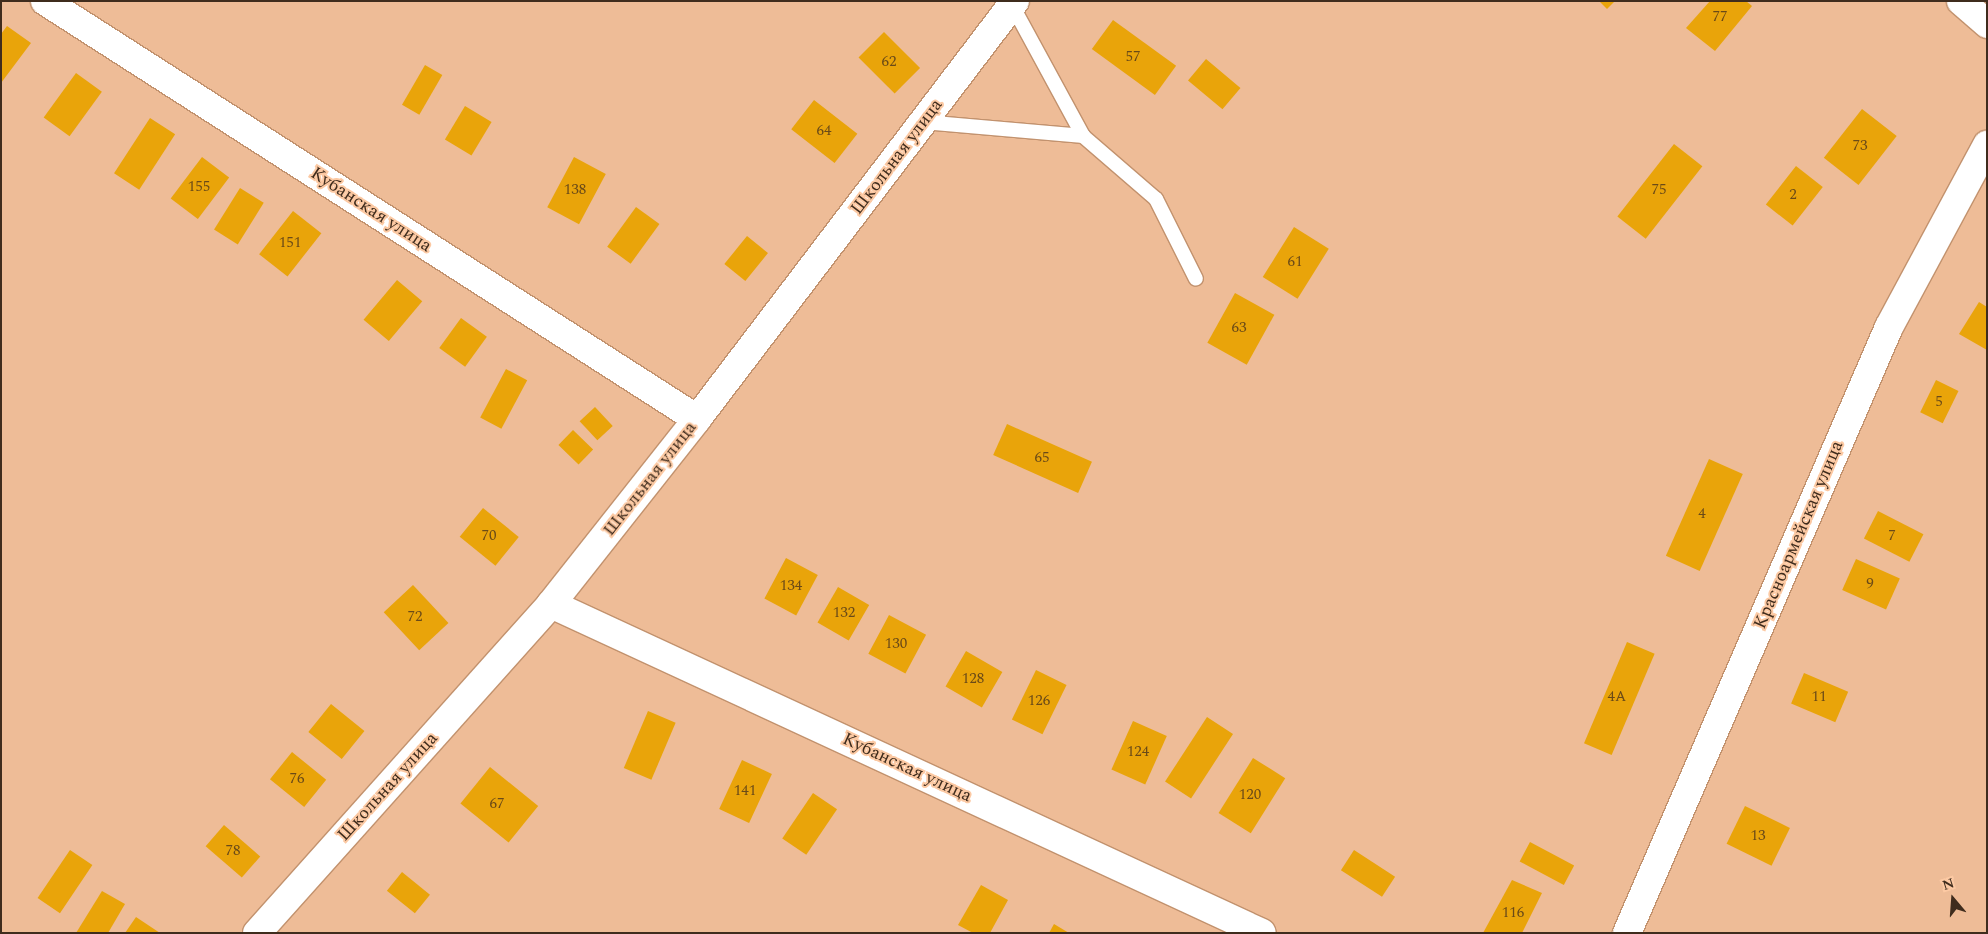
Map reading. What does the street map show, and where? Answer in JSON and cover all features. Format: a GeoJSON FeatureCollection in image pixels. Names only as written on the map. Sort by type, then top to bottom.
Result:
{"type":"FeatureCollection","features":[{"type":"Feature","properties":{"kind":"street","name":"Кубанская улица"},"geometry":{"type":"LineString","coordinates":[[45,1],[697,419]]}},
{"type":"Feature","properties":{"kind":"street"},"geometry":{"type":"LineString","coordinates":[[1961,1],[1987,24]]}},
{"type":"Feature","properties":{"kind":"street","name":"Школьная улица"},"geometry":{"type":"LineString","coordinates":[[257,933],[551,604],[697,419],[1014,3]]}},
{"type":"Feature","properties":{"kind":"street","name":"Красноармейская улица"},"geometry":{"type":"LineString","coordinates":[[1627,933],[1889,327],[1987,145]]}},
{"type":"Feature","properties":{"kind":"street","name":"Кубанская улица"},"geometry":{"type":"LineString","coordinates":[[551,604],[1262,933]]}},
{"type":"Feature","properties":{"kind":"lane"},"geometry":{"type":"LineString","coordinates":[[1014,3],[1082,136],[1156,199],[1196,279]]}},
{"type":"Feature","properties":{"kind":"lane"},"geometry":{"type":"LineString","coordinates":[[923,122],[1082,136]]}},
{"type":"Feature","properties":{"kind":"building"},"geometry":{"type":"Polygon","coordinates":[[[1599,1],[1615,1],[1607,9],[1599,1]]]}},
{"type":"Feature","properties":{"kind":"building"},"geometry":{"type":"Polygon","coordinates":[[[1710,1],[1746,1],[1752,6],[1715,51],[1686,28],[1710,1]]]}},
{"type":"Feature","properties":{"kind":"building"},"geometry":{"type":"Polygon","coordinates":[[[1113,20],[1176,66],[1155,95],[1092,49],[1113,20]]]}},
{"type":"Feature","properties":{"kind":"building"},"geometry":{"type":"Polygon","coordinates":[[[7,26],[31,43],[1,83],[1,34],[7,26]]]}},
{"type":"Feature","properties":{"kind":"building"},"geometry":{"type":"Polygon","coordinates":[[[884,32],[920,68],[895,94],[859,57],[884,32]]]}},
{"type":"Feature","properties":{"kind":"building"},"geometry":{"type":"Polygon","coordinates":[[[1206,59],[1240,88],[1222,109],[1188,80],[1206,59]]]}},
{"type":"Feature","properties":{"kind":"building"},"geometry":{"type":"Polygon","coordinates":[[[425,65],[442,75],[419,115],[402,105],[425,65]]]}},
{"type":"Feature","properties":{"kind":"building"},"geometry":{"type":"Polygon","coordinates":[[[76,73],[102,92],[70,136],[44,117],[76,73]]]}},
{"type":"Feature","properties":{"kind":"building"},"geometry":{"type":"Polygon","coordinates":[[[814,100],[857,134],[835,163],[791,129],[814,100]]]}},
{"type":"Feature","properties":{"kind":"building"},"geometry":{"type":"Polygon","coordinates":[[[465,106],[492,122],[471,155],[445,139],[465,106]]]}},
{"type":"Feature","properties":{"kind":"building"},"geometry":{"type":"Polygon","coordinates":[[[1862,109],[1897,136],[1859,185],[1824,158],[1862,109]]]}},
{"type":"Feature","properties":{"kind":"building"},"geometry":{"type":"Polygon","coordinates":[[[150,118],[175,134],[139,190],[114,173],[150,118]]]}},
{"type":"Feature","properties":{"kind":"building"},"geometry":{"type":"Polygon","coordinates":[[[1674,144],[1702,166],[1646,239],[1617,216],[1674,144]]]}},
{"type":"Feature","properties":{"kind":"building"},"geometry":{"type":"Polygon","coordinates":[[[202,157],[229,177],[198,219],[171,199],[202,157]]]}},
{"type":"Feature","properties":{"kind":"building"},"geometry":{"type":"Polygon","coordinates":[[[574,157],[606,174],[579,224],[547,207],[574,157]]]}},
{"type":"Feature","properties":{"kind":"building"},"geometry":{"type":"Polygon","coordinates":[[[1796,166],[1823,187],[1793,226],[1766,205],[1796,166]]]}},
{"type":"Feature","properties":{"kind":"building"},"geometry":{"type":"Polygon","coordinates":[[[240,188],[264,203],[238,244],[214,230],[240,188]]]}},
{"type":"Feature","properties":{"kind":"building"},"geometry":{"type":"Polygon","coordinates":[[[636,207],[659,224],[631,264],[607,247],[636,207]]]}},
{"type":"Feature","properties":{"kind":"building"},"geometry":{"type":"Polygon","coordinates":[[[293,211],[321,233],[288,277],[259,254],[293,211]]]}},
{"type":"Feature","properties":{"kind":"building"},"geometry":{"type":"Polygon","coordinates":[[[1294,227],[1329,249],[1298,299],[1263,277],[1294,227]]]}},
{"type":"Feature","properties":{"kind":"building"},"geometry":{"type":"Polygon","coordinates":[[[747,236],[768,253],[745,281],[724,264],[747,236]]]}},
{"type":"Feature","properties":{"kind":"building"},"geometry":{"type":"Polygon","coordinates":[[[397,280],[422,301],[389,341],[364,320],[397,280]]]}},
{"type":"Feature","properties":{"kind":"building"},"geometry":{"type":"Polygon","coordinates":[[[1235,293],[1274,315],[1247,365],[1207,343],[1235,293]]]}},
{"type":"Feature","properties":{"kind":"building"},"geometry":{"type":"Polygon","coordinates":[[[1979,302],[1987,307],[1987,350],[1959,334],[1979,302]]]}},
{"type":"Feature","properties":{"kind":"building"},"geometry":{"type":"Polygon","coordinates":[[[461,318],[487,337],[465,367],[439,348],[461,318]]]}},
{"type":"Feature","properties":{"kind":"building"},"geometry":{"type":"Polygon","coordinates":[[[506,369],[527,380],[501,429],[480,418],[506,369]]]}},
{"type":"Feature","properties":{"kind":"building"},"geometry":{"type":"Polygon","coordinates":[[[1936,380],[1958,391],[1943,423],[1920,412],[1936,380]]]}},
{"type":"Feature","properties":{"kind":"building"},"geometry":{"type":"Polygon","coordinates":[[[595,407],[613,426],[597,440],[580,421],[595,407]]]}},
{"type":"Feature","properties":{"kind":"building"},"geometry":{"type":"Polygon","coordinates":[[[1007,424],[1092,462],[1078,493],[993,455],[1007,424]]]}},
{"type":"Feature","properties":{"kind":"building"},"geometry":{"type":"Polygon","coordinates":[[[573,430],[593,449],[579,465],[558,445],[573,430]]]}},
{"type":"Feature","properties":{"kind":"building"},"geometry":{"type":"Polygon","coordinates":[[[1709,459],[1743,474],[1700,571],[1666,556],[1709,459]]]}},
{"type":"Feature","properties":{"kind":"building"},"geometry":{"type":"Polygon","coordinates":[[[483,508],[519,537],[495,566],[460,537],[483,508]]]}},
{"type":"Feature","properties":{"kind":"building"},"geometry":{"type":"Polygon","coordinates":[[[1878,511],[1923,534],[1909,562],[1864,539],[1878,511]]]}},
{"type":"Feature","properties":{"kind":"building"},"geometry":{"type":"Polygon","coordinates":[[[786,558],[818,575],[796,616],[764,599],[786,558]]]}},
{"type":"Feature","properties":{"kind":"building"},"geometry":{"type":"Polygon","coordinates":[[[1856,559],[1900,579],[1886,610],[1842,590],[1856,559]]]}},
{"type":"Feature","properties":{"kind":"building"},"geometry":{"type":"Polygon","coordinates":[[[413,585],[448,623],[419,650],[384,612],[413,585]]]}},
{"type":"Feature","properties":{"kind":"building"},"geometry":{"type":"Polygon","coordinates":[[[838,587],[869,605],[849,641],[818,623],[838,587]]]}},
{"type":"Feature","properties":{"kind":"building"},"geometry":{"type":"Polygon","coordinates":[[[889,615],[926,635],[905,674],[868,654],[889,615]]]}},
{"type":"Feature","properties":{"kind":"building"},"geometry":{"type":"Polygon","coordinates":[[[1627,642],[1655,654],[1612,755],[1584,743],[1627,642]]]}},
{"type":"Feature","properties":{"kind":"building"},"geometry":{"type":"Polygon","coordinates":[[[966,651],[1002,672],[982,708],[946,687],[966,651]]]}},
{"type":"Feature","properties":{"kind":"building"},"geometry":{"type":"Polygon","coordinates":[[[1036,670],[1067,685],[1042,734],[1012,719],[1036,670]]]}},
{"type":"Feature","properties":{"kind":"building"},"geometry":{"type":"Polygon","coordinates":[[[1804,673],[1848,692],[1835,722],[1791,703],[1804,673]]]}},
{"type":"Feature","properties":{"kind":"building"},"geometry":{"type":"Polygon","coordinates":[[[331,704],[364,731],[342,759],[308,732],[331,704]]]}},
{"type":"Feature","properties":{"kind":"building"},"geometry":{"type":"Polygon","coordinates":[[[648,711],[676,723],[651,780],[624,768],[648,711]]]}},
{"type":"Feature","properties":{"kind":"building"},"geometry":{"type":"Polygon","coordinates":[[[1207,717],[1233,734],[1191,798],[1165,782],[1207,717]]]}},
{"type":"Feature","properties":{"kind":"building"},"geometry":{"type":"Polygon","coordinates":[[[1133,721],[1167,736],[1145,784],[1111,769],[1133,721]]]}},
{"type":"Feature","properties":{"kind":"building"},"geometry":{"type":"Polygon","coordinates":[[[292,752],[326,780],[304,807],[270,779],[292,752]]]}},
{"type":"Feature","properties":{"kind":"building"},"geometry":{"type":"Polygon","coordinates":[[[1253,758],[1285,778],[1251,833],[1219,813],[1253,758]]]}},
{"type":"Feature","properties":{"kind":"building"},"geometry":{"type":"Polygon","coordinates":[[[742,760],[772,774],[749,823],[719,809],[742,760]]]}},
{"type":"Feature","properties":{"kind":"building"},"geometry":{"type":"Polygon","coordinates":[[[490,767],[538,806],[509,843],[460,804],[490,767]]]}},
{"type":"Feature","properties":{"kind":"building"},"geometry":{"type":"Polygon","coordinates":[[[813,793],[837,809],[806,855],[782,839],[813,793]]]}},
{"type":"Feature","properties":{"kind":"building"},"geometry":{"type":"Polygon","coordinates":[[[1745,806],[1790,828],[1772,866],[1727,844],[1745,806]]]}},
{"type":"Feature","properties":{"kind":"building"},"geometry":{"type":"Polygon","coordinates":[[[224,825],[260,856],[242,878],[206,846],[224,825]]]}},
{"type":"Feature","properties":{"kind":"building"},"geometry":{"type":"Polygon","coordinates":[[[1530,842],[1574,865],[1564,885],[1520,861],[1530,842]]]}},
{"type":"Feature","properties":{"kind":"building"},"geometry":{"type":"Polygon","coordinates":[[[70,850],[92,865],[60,913],[38,898],[70,850]]]}},
{"type":"Feature","properties":{"kind":"building"},"geometry":{"type":"Polygon","coordinates":[[[1354,850],[1395,877],[1382,897],[1341,870],[1354,850]]]}},
{"type":"Feature","properties":{"kind":"building"},"geometry":{"type":"Polygon","coordinates":[[[402,872],[430,895],[415,913],[387,891],[402,872]]]}},
{"type":"Feature","properties":{"kind":"building"},"geometry":{"type":"Polygon","coordinates":[[[1512,880],[1542,893],[1522,933],[1483,933],[1512,880]]]}},
{"type":"Feature","properties":{"kind":"building"},"geometry":{"type":"Polygon","coordinates":[[[981,885],[1008,900],[990,933],[973,933],[958,925],[981,885]]]}},
{"type":"Feature","properties":{"kind":"building"},"geometry":{"type":"Polygon","coordinates":[[[102,891],[125,904],[108,933],[76,933],[102,891]]]}},
{"type":"Feature","properties":{"kind":"building"},"geometry":{"type":"Polygon","coordinates":[[[136,917],[160,933],[125,933],[136,917]]]}},
{"type":"Feature","properties":{"kind":"building"},"geometry":{"type":"Polygon","coordinates":[[[1054,924],[1069,933],[1049,933],[1054,924]]]}}]}
